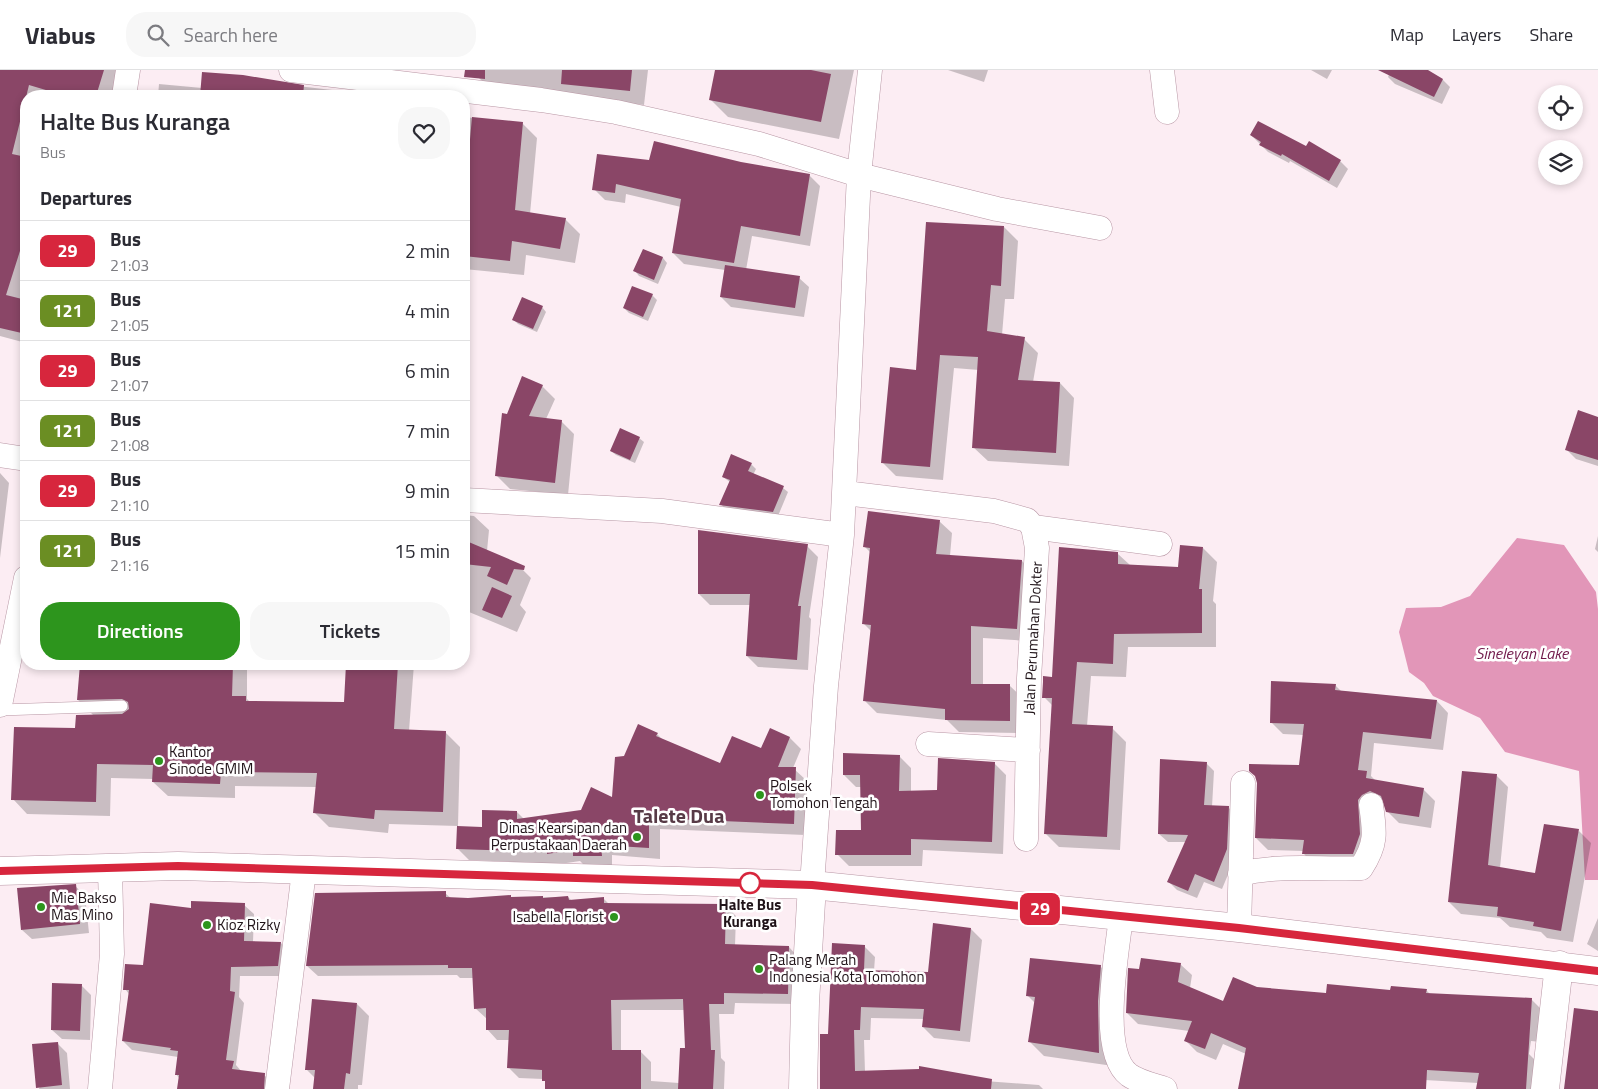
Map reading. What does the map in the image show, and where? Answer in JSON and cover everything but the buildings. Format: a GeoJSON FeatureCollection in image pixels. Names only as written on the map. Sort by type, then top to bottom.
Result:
{"type":"FeatureCollection","features":[{"type":"Feature","properties":{"kind":"main road"},"geometry":{"type":"LineString","coordinates":[[0,871],[178,866],[812,885],[1239,928],[1598,971]]}},
{"type":"Feature","properties":{"kind":"main road"},"geometry":{"type":"LineString","coordinates":[[803,1089],[805,1003],[812,885]]}},
{"type":"Feature","properties":{"kind":"main road"},"geometry":{"type":"LineString","coordinates":[[1545,1089],[1559,965]]}},
{"type":"Feature","properties":{"kind":"street"},"geometry":{"type":"LineString","coordinates":[[125,90],[128,70]]}},
{"type":"Feature","properties":{"kind":"street"},"geometry":{"type":"LineString","coordinates":[[291,70],[431,90]]}},
{"type":"Feature","properties":{"kind":"street"},"geometry":{"type":"LineString","coordinates":[[812,885],[826,686],[845,493],[859,176],[870,70]]}},
{"type":"Feature","properties":{"kind":"street"},"geometry":{"type":"LineString","coordinates":[[1162,70],[1167,112]]}},
{"type":"Feature","properties":{"kind":"street"},"geometry":{"type":"LineString","coordinates":[[470,95],[541,100],[616,112],[759,144],[859,176],[997,210],[1100,228]]}},
{"type":"Feature","properties":{"kind":"street"},"geometry":{"type":"LineString","coordinates":[[0,455],[20,458]]}},
{"type":"Feature","properties":{"kind":"street"},"geometry":{"type":"LineString","coordinates":[[845,493],[994,511],[1027,520],[1033,526],[1160,544]]}},
{"type":"Feature","properties":{"kind":"street"},"geometry":{"type":"LineString","coordinates":[[470,500],[662,511],[842,535]]}},
{"type":"Feature","properties":{"kind":"street","name":"Jalan Perumahan Dokter"},"geometry":{"type":"LineString","coordinates":[[1026,839],[1033,593],[1037,548],[1033,526]]}},
{"type":"Feature","properties":{"kind":"street"},"geometry":{"type":"LineString","coordinates":[[0,705],[20,607]]}},
{"type":"Feature","properties":{"kind":"street"},"geometry":{"type":"LineString","coordinates":[[928,744],[1028,750]]}},
{"type":"Feature","properties":{"kind":"street"},"geometry":{"type":"LineString","coordinates":[[1239,928],[1243,783]]}},
{"type":"Feature","properties":{"kind":"street"},"geometry":{"type":"LineString","coordinates":[[1240,874],[1265,868],[1285,866],[1339,869],[1361,868],[1370,855],[1375,836],[1371,805]]}},
{"type":"Feature","properties":{"kind":"street"},"geometry":{"type":"LineString","coordinates":[[100,1089],[112,954],[110,868]]}},
{"type":"Feature","properties":{"kind":"street"},"geometry":{"type":"LineString","coordinates":[[277,1089],[304,871]]}},
{"type":"Feature","properties":{"kind":"street"},"geometry":{"type":"LineString","coordinates":[[1121,917],[1112,1014],[1115,1053],[1128,1074],[1165,1089]]}},
{"type":"Feature","properties":{"kind":"lane"},"geometry":{"type":"LineString","coordinates":[[0,710],[122,706]]}},
{"type":"Feature","properties":{"kind":"water","name":"Sineleyan Lake"},"geometry":{"type":"Polygon","coordinates":[[[1517,538],[1564,545],[1596,592],[1598,609],[1598,880],[1585,880],[1579,771],[1505,752],[1480,718],[1433,696],[1424,683],[1409,672],[1399,632],[1406,608],[1441,607],[1470,596],[1517,538]]]}},
{"type":"Feature","properties":{"kind":"bus line","name":"29"},"geometry":{"type":"LineString","coordinates":[[0,871],[178,866],[482,877],[812,885],[1074,913],[1239,928],[1598,971]]}},
{"type":"Feature","properties":{"kind":"place","name":"Kantor Sinode GMIM"},"geometry":{"type":"Point","coordinates":[159,761]}},
{"type":"Feature","properties":{"kind":"place","name":"Polsek Tomohon Tengah"},"geometry":{"type":"Point","coordinates":[760,795]}},
{"type":"Feature","properties":{"kind":"place","name":"Dinas Kearsipan dan Perpustakaan Daerah"},"geometry":{"type":"Point","coordinates":[637,837]}},
{"type":"Feature","properties":{"kind":"place","name":"Halte Bus Kuranga"},"geometry":{"type":"Point","coordinates":[750,883]}},
{"type":"Feature","properties":{"kind":"place","name":"Mie Bakso Mas Mino"},"geometry":{"type":"Point","coordinates":[41,907]}},
{"type":"Feature","properties":{"kind":"place","name":"Isabella Florist"},"geometry":{"type":"Point","coordinates":[614,917]}},
{"type":"Feature","properties":{"kind":"place","name":"Kioz Rizky"},"geometry":{"type":"Point","coordinates":[207,925]}},
{"type":"Feature","properties":{"kind":"place","name":"Palang Merah Indonesia Kota Tomohon"},"geometry":{"type":"Point","coordinates":[759,969]}},
{"type":"Feature","properties":{"kind":"district","name":"Talete Dua"},"geometry":{"type":"Point","coordinates":[679,816]}}]}
